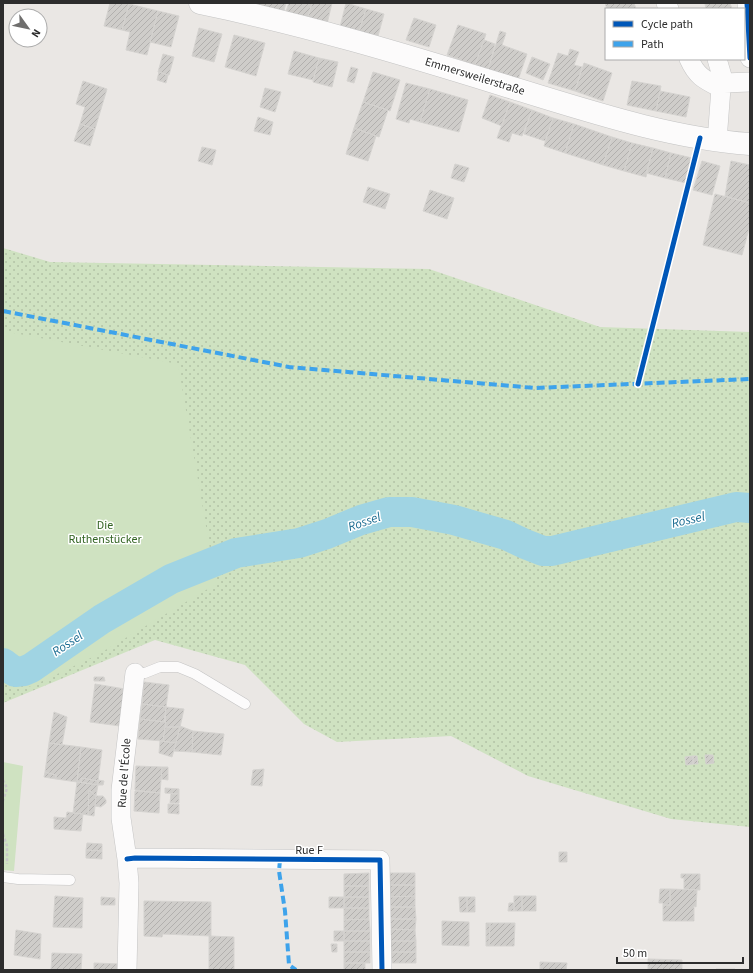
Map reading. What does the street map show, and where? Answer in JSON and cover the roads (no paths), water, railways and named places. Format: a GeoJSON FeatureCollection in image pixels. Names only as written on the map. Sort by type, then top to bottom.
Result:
{"type":"FeatureCollection","features":[{"type":"Feature","properties":{"kind":"main road","name":"Emmersweilerstraße"},"geometry":{"type":"LineString","coordinates":[[200,3],[336,35],[676,134],[717,141],[750,144]]}},
{"type":"Feature","properties":{"kind":"street"},"geometry":{"type":"LineString","coordinates":[[747,3],[750,58]]}},
{"type":"Feature","properties":{"kind":"street"},"geometry":{"type":"LineString","coordinates":[[689,60],[694,70],[703,79],[723,86],[750,82]]}},
{"type":"Feature","properties":{"kind":"street"},"geometry":{"type":"LineString","coordinates":[[717,60],[723,86],[717,141]]}},
{"type":"Feature","properties":{"kind":"street","name":"Rue de l'École"},"geometry":{"type":"LineString","coordinates":[[127,970],[129,883],[128,859],[121,818],[121,790],[135,673]]}},
{"type":"Feature","properties":{"kind":"street","name":"Rue F"},"geometry":{"type":"LineString","coordinates":[[128,859],[380,860],[382,970]]}},
{"type":"Feature","properties":{"kind":"lane"},"geometry":{"type":"LineString","coordinates":[[135,673],[145,673],[160,667],[178,667],[195,674],[245,704]]}},
{"type":"Feature","properties":{"kind":"lane"},"geometry":{"type":"LineString","coordinates":[[4,877],[70,880]]}},
{"type":"Feature","properties":{"kind":"waterway","name":"Rossel"},"geometry":{"type":"LineString","coordinates":[[3,663],[15,672],[24,671],[31,668],[102,619],[171,579],[236,553],[299,543],[327,534],[361,520],[389,512],[412,512],[454,520],[506,535],[543,551],[552,551],[736,507],[750,508]]}},
{"type":"Feature","properties":{"kind":"park label","name":"Die Ruthenstücker"},"geometry":{"type":"Point","coordinates":[105,532]}}]}
